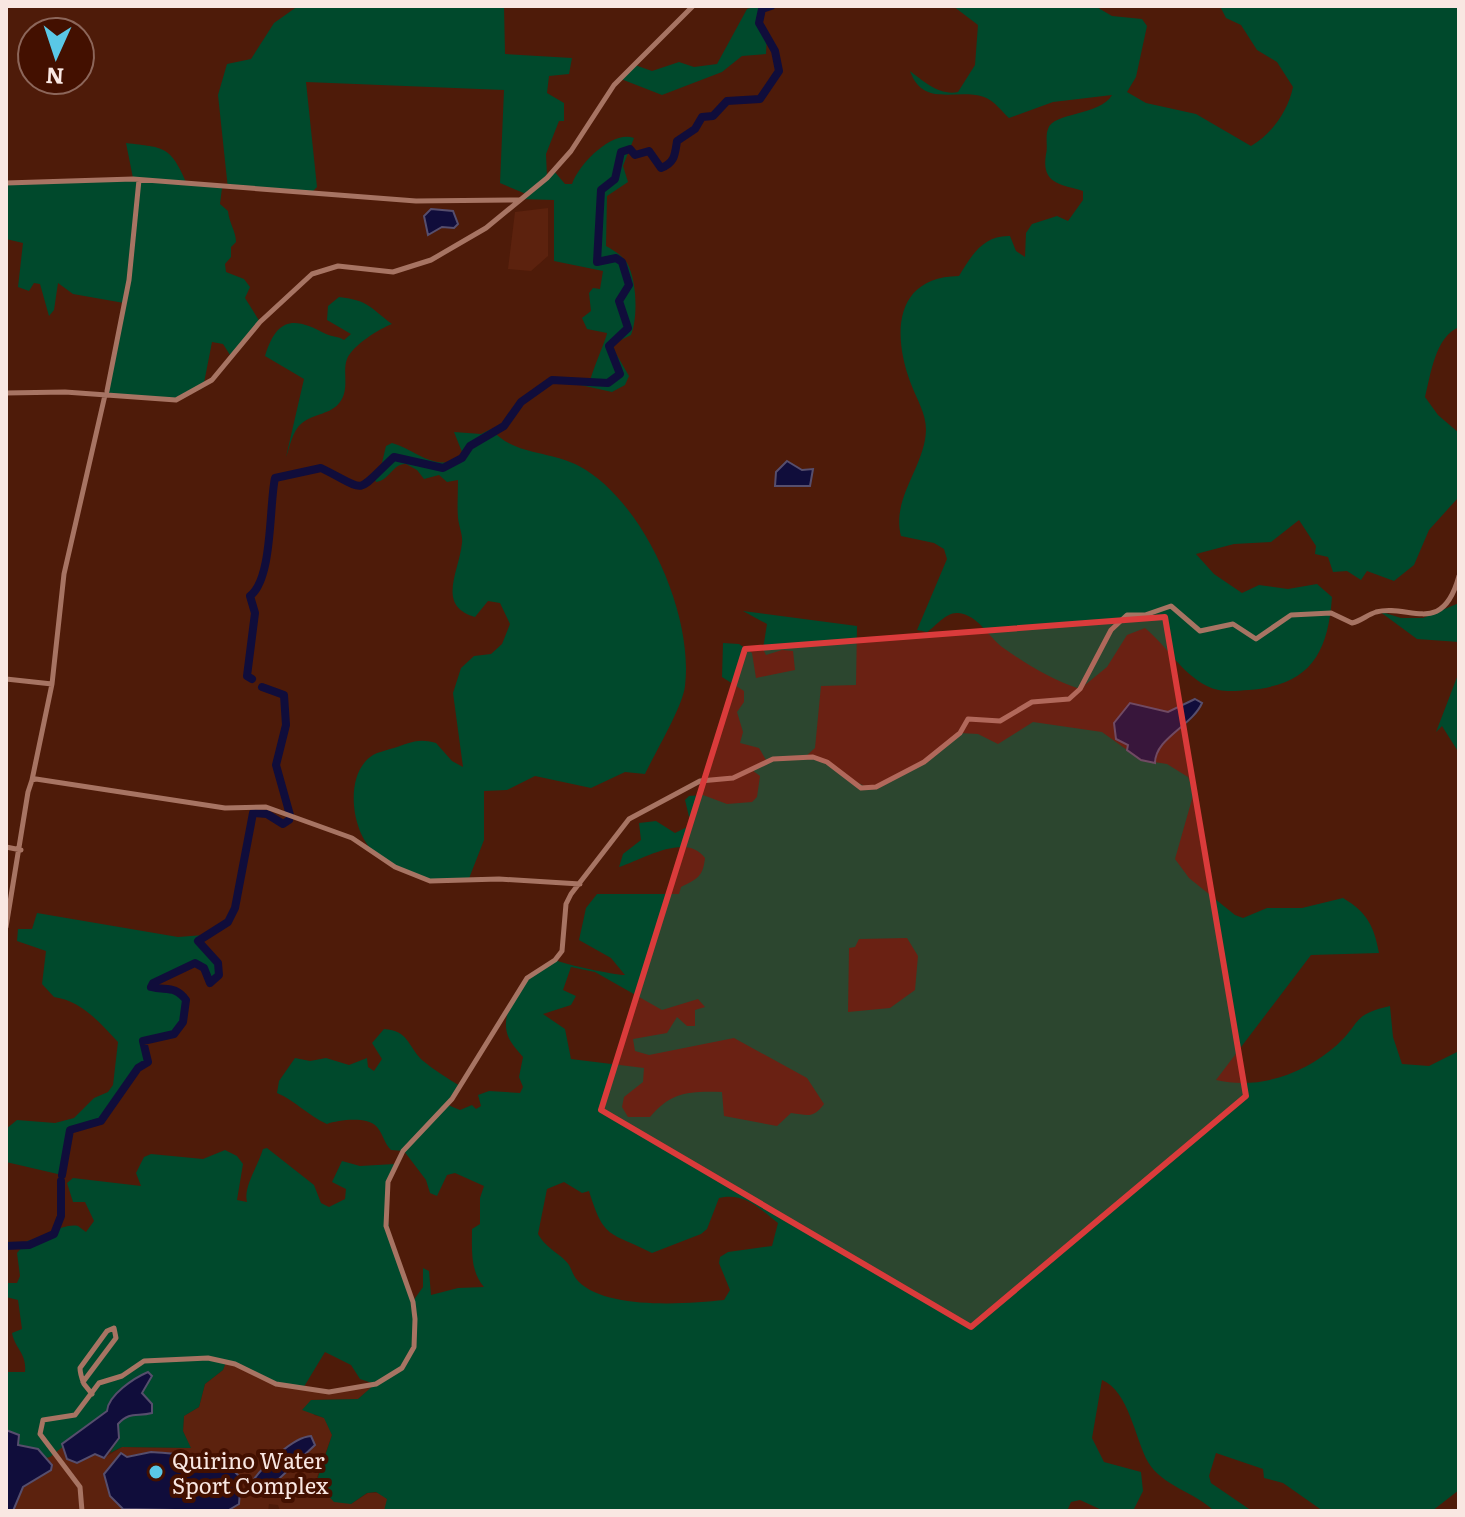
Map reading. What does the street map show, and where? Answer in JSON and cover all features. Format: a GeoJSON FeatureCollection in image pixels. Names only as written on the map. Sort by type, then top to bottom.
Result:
{"type":"FeatureCollection","features":[{"type":"Feature","properties":{"kind":"street"},"geometry":{"type":"LineString","coordinates":[[6,393],[106,393],[176,400],[203,388],[260,322],[312,274],[338,266],[374,272],[404,270],[431,260],[486,228],[560,166],[614,85],[693,6]]}},
{"type":"Feature","properties":{"kind":"street"},"geometry":{"type":"LineString","coordinates":[[6,183],[139,180],[416,201],[520,199]]}},
{"type":"Feature","properties":{"kind":"street"},"geometry":{"type":"LineString","coordinates":[[6,927],[52,684],[64,574],[128,284],[139,180]]}},
{"type":"Feature","properties":{"kind":"street"},"geometry":{"type":"LineString","coordinates":[[82,1511],[80,1487],[40,1434],[43,1420],[69,1418],[99,1383],[122,1376],[144,1361],[223,1360],[276,1384],[320,1392],[376,1384],[402,1368],[411,1357],[416,1336],[413,1302],[386,1226],[388,1182],[395,1164],[452,1099],[527,978],[555,960],[562,951],[566,904],[602,859],[620,828],[700,781],[733,778],[773,759],[820,758],[854,785],[876,787],[924,762],[960,733],[968,719],[1000,721],[1032,702],[1069,699],[1080,689],[1111,630],[1127,615],[1145,615],[1171,606],[1200,631],[1233,624],[1256,639],[1291,615],[1331,613],[1352,623],[1379,611],[1421,616],[1449,600],[1459,576]]}},
{"type":"Feature","properties":{"kind":"street"},"geometry":{"type":"LineString","coordinates":[[6,679],[52,684]]}},
{"type":"Feature","properties":{"kind":"street"},"geometry":{"type":"LineString","coordinates":[[32,780],[53,780],[233,809],[266,807],[352,838],[395,867],[430,881],[499,879],[580,884]]}},
{"type":"Feature","properties":{"kind":"street"},"geometry":{"type":"LineString","coordinates":[[6,847],[21,850]]}},
{"type":"Feature","properties":{"kind":"street"},"geometry":{"type":"LineString","coordinates":[[83,1382],[116,1338],[114,1328],[107,1331],[81,1363],[83,1382],[92,1394]]}},
{"type":"Feature","properties":{"kind":"highlighted area"},"geometry":{"type":"Polygon","coordinates":[[[1165,617],[1246,1096],[971,1327],[601,1110],[745,649],[1165,617]]]}},
{"type":"Feature","properties":{"kind":"shaded area"},"geometry":{"type":"Polygon","coordinates":[[[548,208],[548,256],[531,271],[508,269],[515,212],[548,208]]]}},
{"type":"Feature","properties":{"kind":"shaded area"},"geometry":{"type":"Polygon","coordinates":[[[431,209],[453,211],[458,224],[454,228],[442,227],[428,235],[424,216],[431,209]]]}},
{"type":"Feature","properties":{"kind":"shaded area"},"geometry":{"type":"Polygon","coordinates":[[[787,461],[802,470],[813,469],[810,486],[775,486],[776,472],[787,461]]]}},
{"type":"Feature","properties":{"kind":"shaded area"},"geometry":{"type":"Polygon","coordinates":[[[1195,699],[1202,703],[1161,746],[1155,763],[1141,760],[1127,750],[1128,745],[1116,739],[1114,723],[1130,703],[1168,712],[1195,699]]]}},
{"type":"Feature","properties":{"kind":"shaded area"},"geometry":{"type":"Polygon","coordinates":[[[226,1361],[264,1379],[329,1392],[376,1384],[358,1399],[311,1400],[314,1415],[325,1418],[332,1435],[317,1477],[351,1504],[368,1493],[381,1493],[387,1499],[387,1509],[280,1511],[278,1505],[269,1504],[268,1511],[13,1511],[23,1487],[51,1470],[46,1458],[62,1444],[67,1459],[95,1454],[104,1458],[122,1447],[190,1448],[183,1431],[184,1416],[199,1407],[205,1384],[223,1370],[226,1361]]]}},
{"type":"Feature","properties":{"kind":"shaded area"},"geometry":{"type":"Polygon","coordinates":[[[148,1372],[152,1376],[142,1393],[152,1404],[152,1413],[122,1420],[118,1424],[119,1438],[104,1458],[95,1454],[77,1463],[67,1459],[62,1444],[107,1411],[112,1399],[123,1388],[148,1372]]]}},
{"type":"Feature","properties":{"kind":"shaded area"},"geometry":{"type":"Polygon","coordinates":[[[6,1430],[19,1435],[18,1445],[38,1449],[52,1465],[51,1470],[23,1487],[13,1511],[6,1511],[6,1430]]]}},
{"type":"Feature","properties":{"kind":"shaded area"},"geometry":{"type":"Polygon","coordinates":[[[311,1436],[315,1445],[266,1491],[256,1489],[252,1482],[270,1461],[287,1447],[311,1436]]]}},
{"type":"Feature","properties":{"kind":"shaded area"},"geometry":{"type":"Polygon","coordinates":[[[151,1452],[200,1456],[222,1463],[241,1478],[239,1504],[227,1511],[123,1509],[110,1496],[104,1474],[121,1453],[127,1457],[151,1452]]]}},
{"type":"Feature","properties":{"kind":"green space"},"geometry":{"type":"Polygon","coordinates":[[[298,6],[504,6],[505,54],[572,58],[569,74],[549,76],[547,93],[564,103],[564,121],[559,121],[546,154],[547,177],[554,171],[565,184],[572,184],[597,150],[616,139],[634,138],[623,166],[628,182],[607,196],[606,246],[627,263],[635,289],[635,319],[631,335],[611,345],[629,376],[625,385],[612,392],[567,382],[590,381],[607,333],[587,329],[582,318],[591,311],[589,293],[593,288],[600,289],[603,271],[554,261],[554,200],[520,199],[526,194],[500,183],[504,90],[306,82],[317,187],[313,191],[228,189],[218,95],[227,64],[251,59],[274,23],[298,6]]]}},
{"type":"Feature","properties":{"kind":"green space"},"geometry":{"type":"Polygon","coordinates":[[[780,6],[762,9],[759,18],[767,34],[766,54],[742,56],[722,72],[662,95],[621,79],[635,65],[652,71],[679,62],[694,67],[717,64],[747,9],[780,6]]]}},
{"type":"Feature","properties":{"kind":"green space"},"geometry":{"type":"Polygon","coordinates":[[[953,6],[1095,6],[1112,16],[1142,19],[1147,26],[1136,77],[1127,92],[1146,103],[1196,114],[1251,146],[1278,121],[1293,87],[1277,62],[1257,50],[1241,25],[1226,18],[1220,6],[1459,6],[1459,327],[1439,347],[1425,397],[1438,415],[1459,433],[1457,499],[1429,530],[1414,565],[1394,581],[1367,571],[1361,580],[1347,571],[1333,572],[1328,557],[1315,554],[1316,546],[1299,520],[1271,542],[1234,544],[1196,554],[1214,574],[1242,593],[1259,585],[1288,589],[1317,584],[1332,597],[1320,651],[1301,674],[1287,682],[1249,690],[1212,688],[1189,674],[1145,628],[1127,635],[1107,667],[1080,689],[1020,659],[965,615],[949,615],[927,632],[917,630],[947,559],[944,549],[934,543],[901,536],[899,522],[904,496],[920,457],[926,430],[901,346],[904,312],[910,297],[921,286],[937,279],[959,276],[973,254],[992,239],[1010,236],[1016,251],[1025,257],[1026,233],[1032,224],[1057,216],[1068,221],[1083,200],[1083,191],[1049,177],[1045,164],[1048,129],[1058,119],[1098,107],[1112,95],[1053,102],[1009,118],[984,97],[932,93],[923,89],[910,71],[932,87],[951,93],[958,92],[975,65],[978,25],[953,6]]]}},
{"type":"Feature","properties":{"kind":"green space"},"geometry":{"type":"Polygon","coordinates":[[[126,143],[158,148],[171,155],[187,184],[222,188],[220,204],[228,211],[236,242],[225,264],[226,272],[244,279],[250,287],[245,298],[260,322],[232,358],[223,344],[212,342],[203,388],[176,400],[105,395],[124,303],[73,294],[58,283],[54,310],[49,316],[40,284],[34,283],[29,291],[18,287],[23,243],[6,239],[6,183],[133,178],[126,143]]]}},
{"type":"Feature","properties":{"kind":"green space"},"geometry":{"type":"Polygon","coordinates":[[[339,297],[363,303],[392,324],[367,338],[350,354],[346,364],[345,391],[340,402],[299,426],[286,457],[304,379],[265,356],[275,333],[288,324],[305,325],[344,340],[351,334],[327,320],[328,306],[339,297]]]}},
{"type":"Feature","properties":{"kind":"green space"},"geometry":{"type":"Polygon","coordinates":[[[491,429],[510,444],[579,466],[602,482],[624,505],[643,532],[672,594],[686,657],[685,686],[674,717],[645,774],[625,772],[591,788],[535,776],[507,790],[484,791],[484,840],[468,881],[442,881],[405,872],[372,850],[359,829],[355,815],[354,787],[364,763],[373,755],[418,741],[436,743],[452,761],[463,767],[453,693],[461,668],[474,656],[491,654],[502,644],[510,624],[500,603],[488,601],[475,617],[456,605],[453,587],[462,540],[458,518],[458,480],[447,482],[439,475],[424,479],[417,470],[406,464],[398,466],[381,481],[376,482],[373,475],[381,467],[386,446],[392,443],[430,460],[447,463],[457,461],[462,452],[454,432],[481,434],[491,429]]]}},
{"type":"Feature","properties":{"kind":"green space"},"geometry":{"type":"Polygon","coordinates":[[[1459,603],[1459,642],[1417,639],[1379,611],[1401,618],[1423,618],[1459,603]]]}},
{"type":"Feature","properties":{"kind":"green space"},"geometry":{"type":"Polygon","coordinates":[[[743,611],[857,626],[856,685],[821,686],[815,748],[805,757],[821,761],[869,788],[913,769],[960,733],[978,734],[998,744],[1033,722],[1102,732],[1141,760],[1167,764],[1188,777],[1194,792],[1175,859],[1189,878],[1235,915],[1243,918],[1267,908],[1302,908],[1343,898],[1364,914],[1372,927],[1379,953],[1311,955],[1216,1080],[1248,1083],[1296,1071],[1337,1045],[1363,1016],[1390,1006],[1393,1037],[1402,1064],[1429,1066],[1459,1051],[1459,1490],[1432,1511],[1323,1511],[1283,1483],[1264,1478],[1263,1469],[1216,1453],[1209,1476],[1211,1483],[1252,1511],[1214,1511],[1154,1470],[1143,1452],[1119,1394],[1102,1380],[1092,1438],[1104,1462],[1141,1472],[1143,1491],[1133,1511],[1104,1511],[1080,1500],[1071,1502],[1067,1511],[384,1511],[387,1499],[376,1492],[367,1493],[351,1504],[334,1502],[316,1483],[332,1435],[324,1418],[302,1410],[311,1400],[358,1399],[375,1384],[360,1379],[351,1365],[325,1352],[302,1390],[276,1384],[226,1362],[223,1370],[205,1384],[199,1407],[184,1416],[183,1431],[191,1448],[122,1447],[110,1453],[119,1438],[118,1424],[132,1415],[148,1415],[152,1404],[142,1393],[152,1375],[148,1372],[118,1392],[108,1411],[50,1457],[46,1458],[38,1449],[18,1445],[19,1435],[6,1430],[6,1372],[25,1372],[25,1366],[12,1333],[22,1329],[18,1300],[6,1297],[6,1283],[17,1283],[20,1276],[17,1253],[27,1241],[72,1226],[86,1232],[94,1221],[85,1202],[73,1202],[67,1183],[73,1178],[141,1186],[136,1173],[144,1157],[151,1154],[203,1159],[225,1150],[237,1156],[243,1164],[237,1200],[247,1202],[249,1183],[263,1149],[267,1148],[314,1185],[321,1203],[329,1207],[345,1199],[346,1189],[332,1182],[342,1161],[360,1166],[395,1164],[387,1200],[390,1234],[413,1301],[423,1287],[423,1268],[429,1271],[431,1295],[458,1288],[484,1287],[474,1267],[472,1229],[480,1224],[480,1198],[484,1186],[455,1173],[447,1175],[437,1196],[430,1193],[426,1180],[404,1151],[391,1150],[372,1124],[353,1120],[327,1124],[277,1093],[279,1081],[295,1058],[310,1061],[326,1058],[349,1065],[367,1058],[368,1067],[374,1071],[382,1059],[372,1043],[384,1029],[403,1036],[422,1060],[460,1086],[448,1105],[460,1110],[472,1105],[476,1109],[481,1106],[478,1095],[489,1091],[520,1093],[523,1087],[519,1077],[523,1057],[509,1039],[506,1025],[512,1002],[527,981],[555,960],[625,975],[611,958],[579,940],[586,908],[597,894],[679,894],[681,887],[695,879],[703,869],[705,858],[687,847],[664,850],[619,867],[623,854],[641,840],[639,823],[656,821],[675,833],[691,825],[685,800],[689,796],[703,795],[727,804],[752,802],[757,797],[760,776],[752,770],[766,760],[759,748],[740,743],[743,732],[737,712],[744,702],[744,691],[722,677],[723,643],[739,644],[752,653],[756,678],[795,670],[793,651],[782,650],[766,655],[763,649],[767,624],[743,611]],[[907,938],[859,939],[855,947],[849,948],[848,1012],[890,1008],[915,990],[918,956],[907,938]],[[571,967],[563,990],[576,996],[571,1005],[543,1014],[565,1029],[571,1059],[644,1068],[643,1082],[624,1097],[622,1107],[628,1117],[650,1117],[673,1098],[700,1092],[722,1092],[724,1116],[777,1126],[791,1113],[813,1114],[824,1104],[807,1078],[734,1038],[649,1055],[635,1051],[633,1039],[667,1033],[677,1017],[687,1026],[695,1026],[695,1010],[705,1007],[698,999],[662,1010],[595,972],[571,967]],[[564,1182],[547,1189],[538,1234],[542,1240],[566,1261],[578,1281],[607,1297],[626,1301],[689,1303],[724,1300],[730,1290],[719,1263],[720,1257],[728,1252],[772,1246],[778,1223],[744,1199],[719,1198],[707,1229],[701,1234],[652,1253],[610,1232],[599,1218],[589,1191],[582,1193],[564,1182]]]}},
{"type":"Feature","properties":{"kind":"green space"},"geometry":{"type":"Polygon","coordinates":[[[1459,672],[1459,753],[1442,726],[1436,732],[1459,672]]]}},
{"type":"Feature","properties":{"kind":"green space"},"geometry":{"type":"Polygon","coordinates":[[[37,913],[178,937],[204,935],[198,941],[218,969],[215,981],[210,983],[204,968],[195,963],[153,983],[151,987],[174,990],[186,1000],[183,1022],[174,1034],[143,1041],[148,1062],[138,1068],[101,1121],[70,1130],[62,1175],[6,1162],[6,1129],[17,1120],[55,1123],[74,1118],[94,1098],[108,1092],[113,1085],[118,1042],[89,1014],[73,1003],[54,997],[42,984],[46,951],[17,941],[18,929],[32,929],[37,913]]]}},
{"type":"Feature","properties":{"kind":"waterway"},"geometry":{"type":"LineString","coordinates":[[252,679],[247,676],[255,613],[250,596],[263,574],[275,478],[321,468],[360,486],[394,457],[443,468],[462,458],[470,446],[504,426],[521,402],[552,380],[608,383],[620,374],[609,346],[628,328],[619,301],[629,285],[622,262],[616,258],[597,262],[601,190],[615,179],[621,152],[630,149],[635,155],[649,151],[661,168],[672,161],[677,141],[695,129],[702,117],[713,116],[727,101],[760,99],[779,71],[775,51],[759,23],[762,9],[771,6]]}},
{"type":"Feature","properties":{"kind":"waterway"},"geometry":{"type":"LineString","coordinates":[[262,687],[284,695],[286,725],[276,765],[290,815]]}},
{"type":"Feature","properties":{"kind":"waterway"},"geometry":{"type":"LineString","coordinates":[[62,1175],[70,1130],[101,1121],[138,1068],[148,1062],[143,1041],[174,1034],[183,1022],[186,1000],[174,990],[151,987],[153,983],[195,963],[204,968],[210,983],[219,975],[218,963],[198,941],[228,922],[235,908],[253,813],[267,814],[283,824],[289,820]]}},
{"type":"Feature","properties":{"kind":"waterway"},"geometry":{"type":"LineString","coordinates":[[6,1246],[29,1245],[54,1234],[61,1216],[61,1181]]}},
{"type":"Feature","properties":{"kind":"place","name":"Quirino Water Sport Complex"},"geometry":{"type":"Point","coordinates":[156,1472]}}]}
